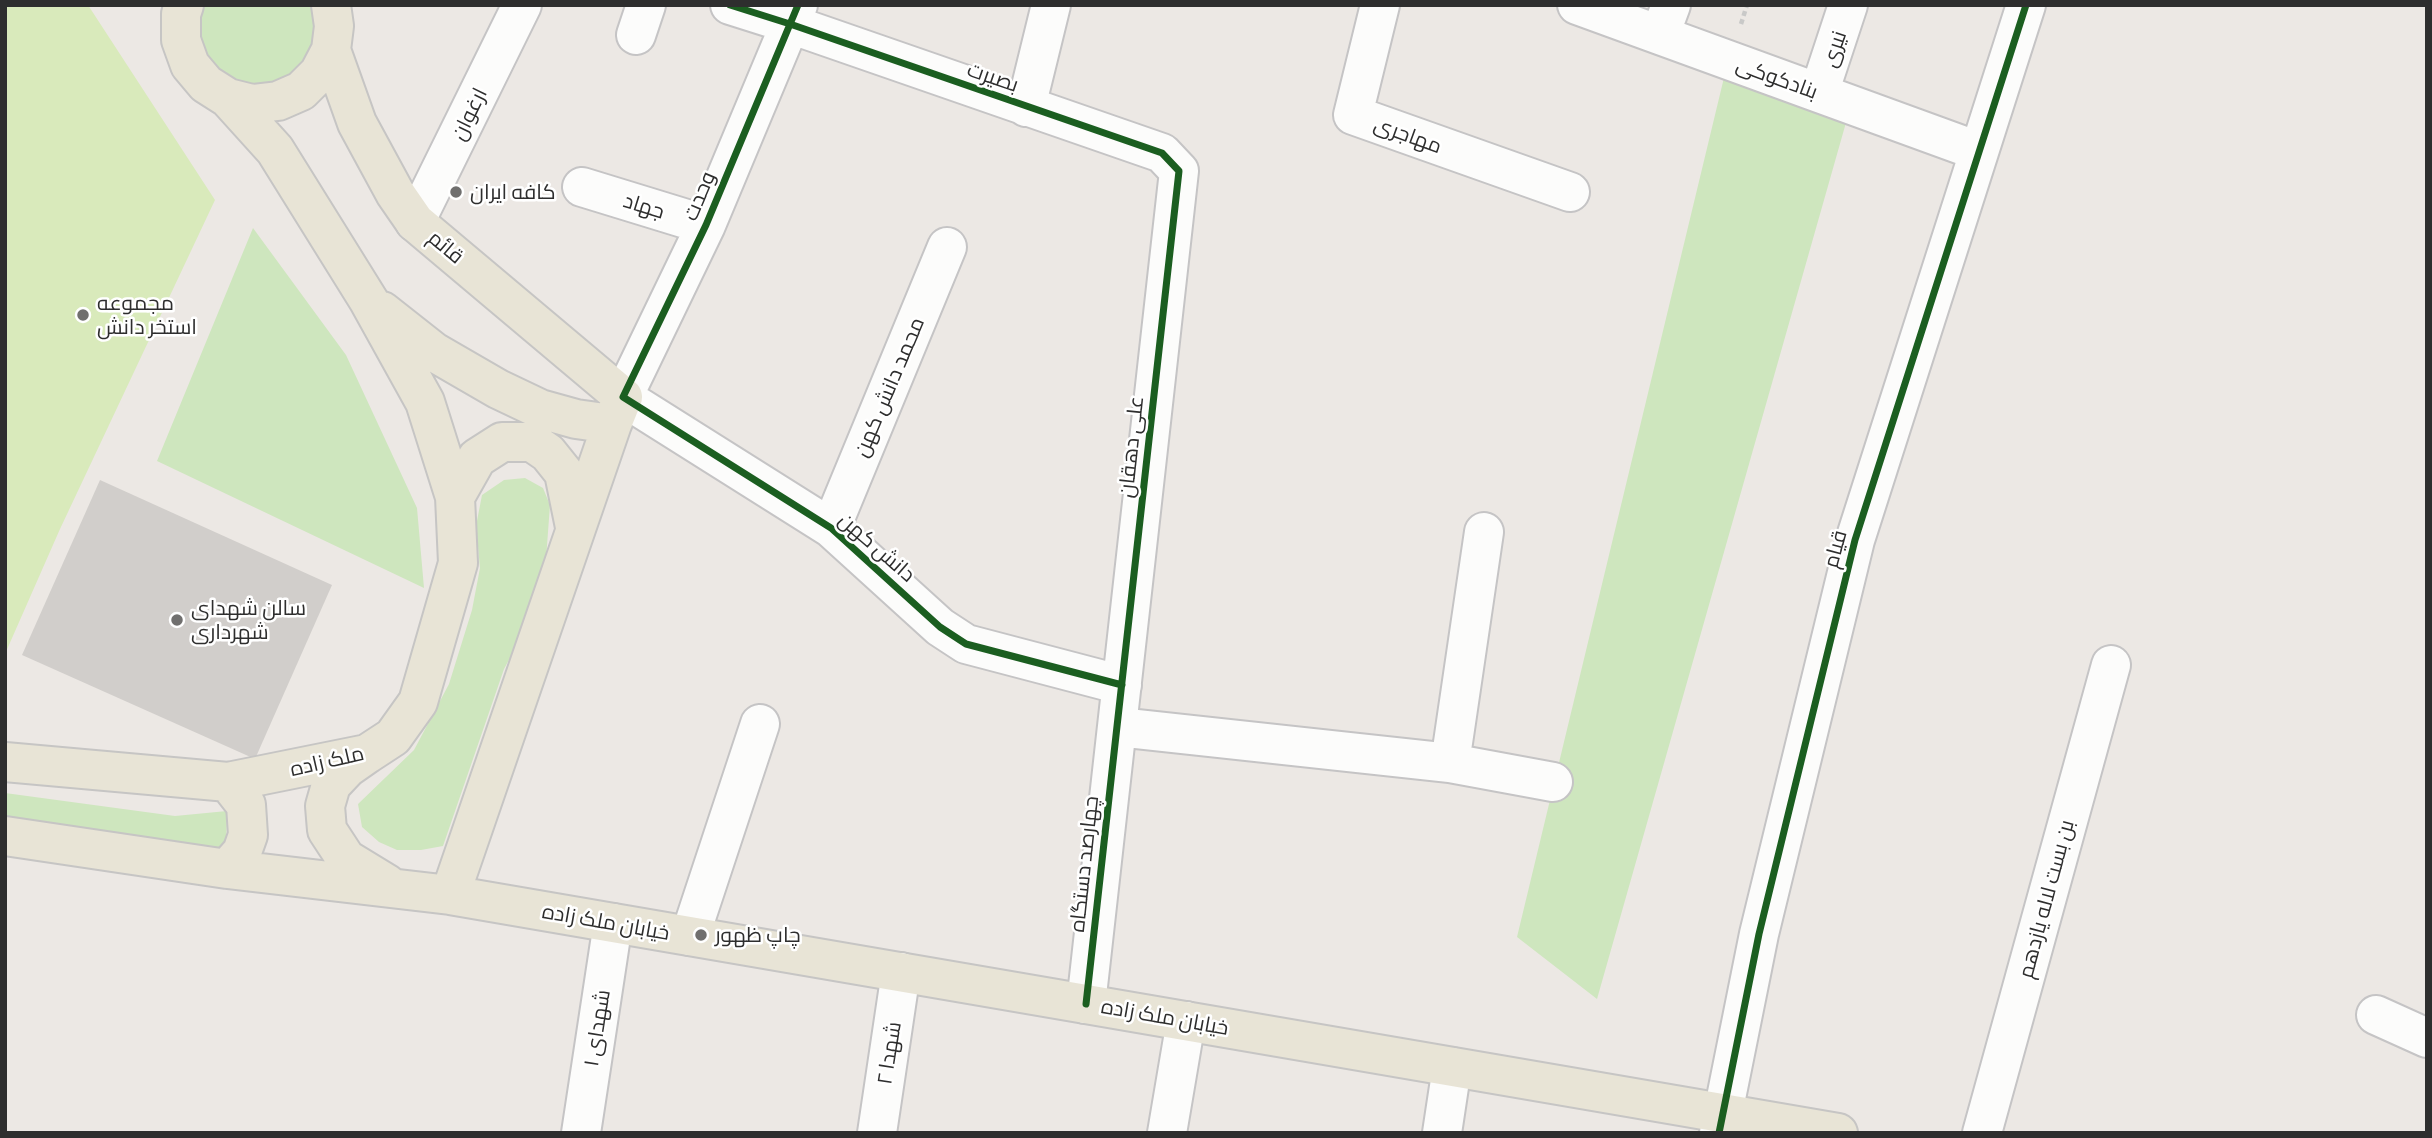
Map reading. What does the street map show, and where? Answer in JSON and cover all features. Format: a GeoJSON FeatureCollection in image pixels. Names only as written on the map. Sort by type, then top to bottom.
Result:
{"type":"FeatureCollection","features":[{"type":"Feature","properties":{"kind":"main road"},"geometry":{"type":"LineString","coordinates":[[165,5],[182,23],[190,65],[206,84],[228,98],[275,150],[369,301],[425,402],[455,498]]}},
{"type":"Feature","properties":{"kind":"main road"},"geometry":{"type":"LineString","coordinates":[[228,98],[252,104],[265,103],[278,101],[301,90],[319,73],[331,50],[334,26],[331,5]]}},
{"type":"Feature","properties":{"kind":"main road","name":"قائم"},"geometry":{"type":"LineString","coordinates":[[331,50],[358,123],[395,193],[415,222],[617,410]]}},
{"type":"Feature","properties":{"kind":"main road"},"geometry":{"type":"LineString","coordinates":[[369,301],[434,352],[498,389],[540,409],[576,419],[617,410]]}},
{"type":"Feature","properties":{"kind":"main road"},"geometry":{"type":"LineString","coordinates":[[5,836],[227,869],[450,895],[617,410]]}},
{"type":"Feature","properties":{"kind":"main road"},"geometry":{"type":"LineString","coordinates":[[455,498],[477,458],[502,442],[532,442],[548,453],[564,473],[576,531]]}},
{"type":"Feature","properties":{"kind":"main road","name":"ملک زاده"},"geometry":{"type":"LineString","coordinates":[[5,762],[228,782],[367,754],[394,737],[418,702],[458,563],[455,498]]}},
{"type":"Feature","properties":{"kind":"main road"},"geometry":{"type":"LineString","coordinates":[[367,754],[347,768],[331,785],[325,806],[327,830],[346,859],[392,887]]}},
{"type":"Feature","properties":{"kind":"main road"},"geometry":{"type":"LineString","coordinates":[[227,869],[242,852],[248,835],[246,805],[228,782]]}},
{"type":"Feature","properties":{"kind":"main road","name":"خیابان ملک زاده"},"geometry":{"type":"LineString","coordinates":[[450,895],[1452,1067],[1720,1123],[1838,1133]]}},
{"type":"Feature","properties":{"kind":"street","name":"ارغوان"},"geometry":{"type":"LineString","coordinates":[[415,222],[522,5]]}},
{"type":"Feature","properties":{"kind":"street","name":"بصیرت"},"geometry":{"type":"LineString","coordinates":[[730,5],[794,14],[1026,107],[1162,153],[1179,171]]}},
{"type":"Feature","properties":{"kind":"street"},"geometry":{"type":"LineString","coordinates":[[1026,107],[1051,5]]}},
{"type":"Feature","properties":{"kind":"street","name":"مهاجری"},"geometry":{"type":"LineString","coordinates":[[1380,5],[1353,115],[1570,192]]}},
{"type":"Feature","properties":{"kind":"street","name":"بنادکوکی"},"geometry":{"type":"LineString","coordinates":[[1577,5],[1666,20],[1819,93],[1978,151]]}},
{"type":"Feature","properties":{"kind":"street","name":"نیری"},"geometry":{"type":"LineString","coordinates":[[1819,93],[1848,5]]}},
{"type":"Feature","properties":{"kind":"street","name":"قیام"},"geometry":{"type":"LineString","coordinates":[[1720,1123],[1759,934],[1855,540],[2026,5]]}},
{"type":"Feature","properties":{"kind":"street","name":"وحدت"},"geometry":{"type":"LineString","coordinates":[[617,410],[706,225],[794,14]]}},
{"type":"Feature","properties":{"kind":"street","name":"علی دهقان"},"geometry":{"type":"LineString","coordinates":[[1118,727],[1179,171]]}},
{"type":"Feature","properties":{"kind":"street","name":"جهاد"},"geometry":{"type":"LineString","coordinates":[[582,187],[706,225]]}},
{"type":"Feature","properties":{"kind":"street","name":"محمد دانش کهن"},"geometry":{"type":"LineString","coordinates":[[831,528],[947,247]]}},
{"type":"Feature","properties":{"kind":"street","name":"دانش کهن"},"geometry":{"type":"LineString","coordinates":[[617,410],[831,528],[940,627],[966,644],[1122,685]]}},
{"type":"Feature","properties":{"kind":"street"},"geometry":{"type":"LineString","coordinates":[[1450,763],[1485,532]]}},
{"type":"Feature","properties":{"kind":"street","name":"بن بست لاله یازدهم"},"geometry":{"type":"LineString","coordinates":[[1982,1133],[2111,665]]}},
{"type":"Feature","properties":{"kind":"street"},"geometry":{"type":"LineString","coordinates":[[690,936],[760,724]]}},
{"type":"Feature","properties":{"kind":"street"},"geometry":{"type":"LineString","coordinates":[[1118,727],[1450,763],[1553,782]]}},
{"type":"Feature","properties":{"kind":"street","name":"چهارصد دستگاه"},"geometry":{"type":"LineString","coordinates":[[1086,1004],[1118,727]]}},
{"type":"Feature","properties":{"kind":"street","name":"شهدای ۱"},"geometry":{"type":"LineString","coordinates":[[581,1133],[614,923]]}},
{"type":"Feature","properties":{"kind":"street","name":"شهدا ۲"},"geometry":{"type":"LineString","coordinates":[[877,1133],[901,972]]}},
{"type":"Feature","properties":{"kind":"street"},"geometry":{"type":"LineString","coordinates":[[2376,1015],[2427,1038]]}},
{"type":"Feature","properties":{"kind":"street"},"geometry":{"type":"LineString","coordinates":[[1167,1133],[1186,1021]]}},
{"type":"Feature","properties":{"kind":"street"},"geometry":{"type":"LineString","coordinates":[[1442,1133],[1452,1067]]}},
{"type":"Feature","properties":{"kind":"green space","name":"مجموعه استخر دانش"},"geometry":{"type":"Polygon","coordinates":[[[5,5],[88,5],[215,200],[60,529],[5,654],[5,5]]]}},
{"type":"Feature","properties":{"kind":"green space"},"geometry":{"type":"Polygon","coordinates":[[[190,5],[324,5],[317,62],[260,96],[200,68],[190,5]]]}},
{"type":"Feature","properties":{"kind":"green space"},"geometry":{"type":"Polygon","coordinates":[[[1728,61],[1851,105],[1597,999],[1517,937],[1728,61]]]}},
{"type":"Feature","properties":{"kind":"green space"},"geometry":{"type":"Polygon","coordinates":[[[253,228],[346,355],[417,508],[424,588],[157,461],[253,228]]]}},
{"type":"Feature","properties":{"kind":"green space"},"geometry":{"type":"Polygon","coordinates":[[[525,478],[543,488],[550,505],[546,559],[530,621],[504,669],[443,846],[397,850],[379,842],[362,827],[358,804],[414,750],[449,684],[472,610],[480,568],[476,526],[482,495],[504,480],[525,478]]]}},
{"type":"Feature","properties":{"kind":"green space"},"geometry":{"type":"Polygon","coordinates":[[[5,793],[175,816],[227,811],[226,851],[5,819],[5,793]]]}},
{"type":"Feature","properties":{"kind":"building","name":"سالن شهدای شهرداری"},"geometry":{"type":"Polygon","coordinates":[[[100,480],[332,585],[255,759],[22,655],[100,480]]]}},
{"type":"Feature","properties":{"kind":"cycle path"},"geometry":{"type":"LineString","coordinates":[[730,5],[1162,153],[1179,171],[1086,1004]]}},
{"type":"Feature","properties":{"kind":"cycle path"},"geometry":{"type":"LineString","coordinates":[[798,5],[706,225],[623,397],[831,528],[940,627],[966,644],[1122,685]]}},
{"type":"Feature","properties":{"kind":"cycle path"},"geometry":{"type":"LineString","coordinates":[[1719,1133],[1759,934],[1855,540],[2026,5]]}},
{"type":"Feature","properties":{"kind":"place","name":"کافه ایران"},"geometry":{"type":"Point","coordinates":[456,192]}},
{"type":"Feature","properties":{"kind":"place","name":"مجموعه استخر دانش"},"geometry":{"type":"Point","coordinates":[83,315]}},
{"type":"Feature","properties":{"kind":"place","name":"سالن شهدای شهرداری"},"geometry":{"type":"Point","coordinates":[177,620]}},
{"type":"Feature","properties":{"kind":"place","name":"چاپ ظهور"},"geometry":{"type":"Point","coordinates":[701,935]}}]}
